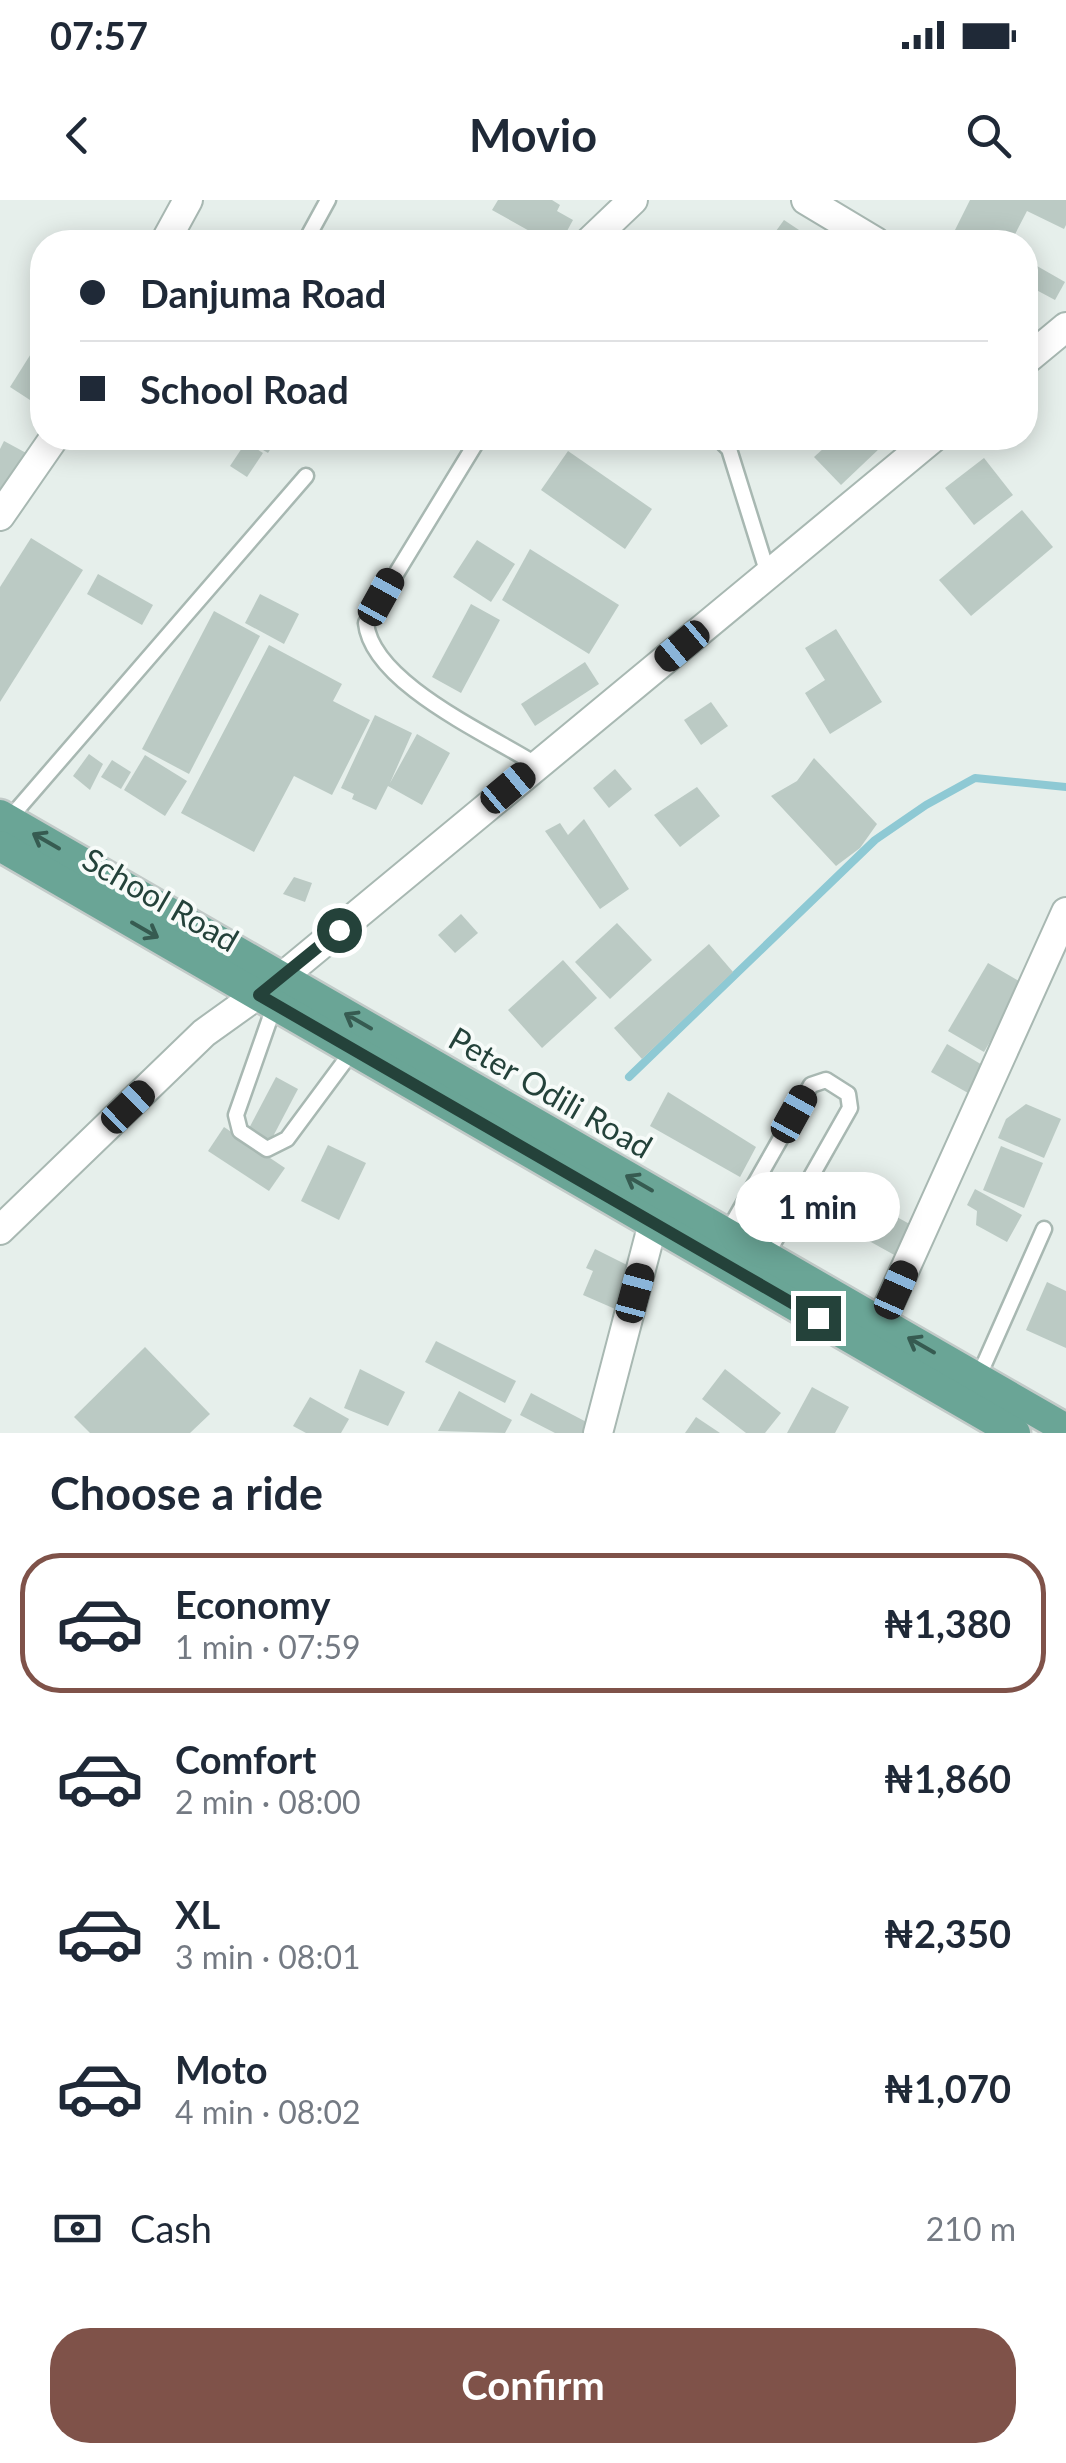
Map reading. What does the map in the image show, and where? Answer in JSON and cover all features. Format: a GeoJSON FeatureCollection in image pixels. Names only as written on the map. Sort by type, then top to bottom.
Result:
{"type":"FeatureCollection","features":[{"type":"Feature","properties":{"kind":"main road","name":"School Road"},"geometry":{"type":"LineString","coordinates":[[3,827],[272,992],[353,1050],[1014,1433]]}},
{"type":"Feature","properties":{"kind":"main road","name":"Peter Odili Road"},"geometry":{"type":"LineString","coordinates":[[272,992],[727,1234],[1066,1429]]}},
{"type":"Feature","properties":{"kind":"street"},"geometry":{"type":"LineString","coordinates":[[172,230],[188,200]]}},
{"type":"Feature","properties":{"kind":"street"},"geometry":{"type":"LineString","coordinates":[[602,230],[633,200]]}},
{"type":"Feature","properties":{"kind":"street"},"geometry":{"type":"LineString","coordinates":[[806,200],[856,230]]}},
{"type":"Feature","properties":{"kind":"street"},"geometry":{"type":"LineString","coordinates":[[0,516],[46,450]]}},
{"type":"Feature","properties":{"kind":"street"},"geometry":{"type":"LineString","coordinates":[[0,1230],[204,1033],[272,992],[537,765],[918,450]]}},
{"type":"Feature","properties":{"kind":"street"},"geometry":{"type":"LineString","coordinates":[[881,1322],[1066,912]]}},
{"type":"Feature","properties":{"kind":"street"},"geometry":{"type":"LineString","coordinates":[[598,1433],[653,1223]]}},
{"type":"Feature","properties":{"kind":"lane"},"geometry":{"type":"LineString","coordinates":[[312,230],[328,200]]}},
{"type":"Feature","properties":{"kind":"lane"},"geometry":{"type":"LineString","coordinates":[[471,450],[366,624],[367,635],[392,674],[537,765]]}},
{"type":"Feature","properties":{"kind":"lane"},"geometry":{"type":"LineString","coordinates":[[729,450],[768,574]]}},
{"type":"Feature","properties":{"kind":"lane"},"geometry":{"type":"LineString","coordinates":[[3,827],[306,476]]}},
{"type":"Feature","properties":{"kind":"lane"},"geometry":{"type":"LineString","coordinates":[[272,992],[236,1115],[240,1132],[267,1149],[287,1139],[353,1050]]}},
{"type":"Feature","properties":{"kind":"lane"},"geometry":{"type":"LineString","coordinates":[[727,1234],[811,1084],[826,1080],[848,1094],[850,1108],[766,1256]]}},
{"type":"Feature","properties":{"kind":"lane"},"geometry":{"type":"LineString","coordinates":[[978,1378],[1044,1229]]}},
{"type":"Feature","properties":{"kind":"building"},"geometry":{"type":"Polygon","coordinates":[[[498,200],[552,200],[560,205],[557,211],[573,220],[568,230],[528,230],[492,210],[498,200]]]}},
{"type":"Feature","properties":{"kind":"building"},"geometry":{"type":"Polygon","coordinates":[[[970,200],[1066,200],[1064,229],[1027,211],[1017,230],[955,230],[970,200]]]}},
{"type":"Feature","properties":{"kind":"building"},"geometry":{"type":"Polygon","coordinates":[[[784,220],[799,230],[777,230],[784,220]]]}},
{"type":"Feature","properties":{"kind":"building"},"geometry":{"type":"Polygon","coordinates":[[[1038,267],[1065,282],[1055,300],[1038,291],[1038,267]]]}},
{"type":"Feature","properties":{"kind":"building"},"geometry":{"type":"Polygon","coordinates":[[[30,355],[30,400],[10,387],[30,355]]]}},
{"type":"Feature","properties":{"kind":"building"},"geometry":{"type":"Polygon","coordinates":[[[4,441],[28,454],[0,506],[0,449],[4,441]]]}},
{"type":"Feature","properties":{"kind":"building"},"geometry":{"type":"Polygon","coordinates":[[[241,450],[263,453],[247,477],[230,466],[241,450]]]}},
{"type":"Feature","properties":{"kind":"building"},"geometry":{"type":"Polygon","coordinates":[[[822,450],[878,450],[841,485],[814,457],[822,450]]]}},
{"type":"Feature","properties":{"kind":"building"},"geometry":{"type":"Polygon","coordinates":[[[568,451],[652,509],[625,549],[541,490],[568,451]]]}},
{"type":"Feature","properties":{"kind":"building"},"geometry":{"type":"Polygon","coordinates":[[[984,458],[1013,495],[974,525],[945,488],[984,458]]]}},
{"type":"Feature","properties":{"kind":"building"},"geometry":{"type":"Polygon","coordinates":[[[1022,510],[1053,547],[971,616],[939,580],[1022,510]]]}},
{"type":"Feature","properties":{"kind":"building"},"geometry":{"type":"Polygon","coordinates":[[[31,538],[83,570],[0,702],[0,587],[31,538]]]}},
{"type":"Feature","properties":{"kind":"building"},"geometry":{"type":"Polygon","coordinates":[[[477,540],[515,564],[491,602],[453,577],[477,540]]]}},
{"type":"Feature","properties":{"kind":"building"},"geometry":{"type":"Polygon","coordinates":[[[530,549],[619,605],[589,654],[502,600],[530,549]]]}},
{"type":"Feature","properties":{"kind":"building"},"geometry":{"type":"Polygon","coordinates":[[[98,574],[153,605],[142,625],[87,594],[98,574]]]}},
{"type":"Feature","properties":{"kind":"building"},"geometry":{"type":"Polygon","coordinates":[[[260,594],[299,614],[284,644],[245,623],[260,594]]]}},
{"type":"Feature","properties":{"kind":"building"},"geometry":{"type":"Polygon","coordinates":[[[471,604],[500,620],[461,693],[432,677],[471,604]]]}},
{"type":"Feature","properties":{"kind":"building"},"geometry":{"type":"Polygon","coordinates":[[[214,611],[260,636],[189,774],[142,749],[214,611]]]}},
{"type":"Feature","properties":{"kind":"building"},"geometry":{"type":"Polygon","coordinates":[[[836,629],[882,702],[830,734],[805,693],[825,680],[805,648],[836,629]]]}},
{"type":"Feature","properties":{"kind":"building"},"geometry":{"type":"Polygon","coordinates":[[[269,645],[342,684],[333,701],[370,720],[332,795],[294,776],[254,852],[181,813],[269,645]]]}},
{"type":"Feature","properties":{"kind":"building"},"geometry":{"type":"Polygon","coordinates":[[[585,662],[599,684],[535,726],[521,704],[585,662]]]}},
{"type":"Feature","properties":{"kind":"building"},"geometry":{"type":"Polygon","coordinates":[[[711,702],[728,726],[701,745],[684,720],[711,702]]]}},
{"type":"Feature","properties":{"kind":"building"},"geometry":{"type":"Polygon","coordinates":[[[375,715],[412,733],[390,783],[417,734],[450,753],[422,805],[388,786],[376,810],[352,799],[354,794],[341,788],[375,715]]]}},
{"type":"Feature","properties":{"kind":"building"},"geometry":{"type":"Polygon","coordinates":[[[89,754],[103,764],[90,790],[73,776],[89,754]]]}},
{"type":"Feature","properties":{"kind":"building"},"geometry":{"type":"Polygon","coordinates":[[[145,755],[187,781],[165,816],[124,790],[145,755]]]}},
{"type":"Feature","properties":{"kind":"building"},"geometry":{"type":"Polygon","coordinates":[[[814,758],[877,824],[860,848],[836,866],[771,796],[797,781],[814,758]]]}},
{"type":"Feature","properties":{"kind":"building"},"geometry":{"type":"Polygon","coordinates":[[[112,760],[131,772],[121,789],[101,777],[112,760]]]}},
{"type":"Feature","properties":{"kind":"building"},"geometry":{"type":"Polygon","coordinates":[[[615,769],[632,789],[609,808],[593,788],[615,769]]]}},
{"type":"Feature","properties":{"kind":"building"},"geometry":{"type":"Polygon","coordinates":[[[697,787],[720,816],[680,847],[654,815],[697,787]]]}},
{"type":"Feature","properties":{"kind":"building"},"geometry":{"type":"Polygon","coordinates":[[[584,819],[629,889],[600,909],[545,831],[560,823],[568,835],[584,819]]]}},
{"type":"Feature","properties":{"kind":"building"},"geometry":{"type":"Polygon","coordinates":[[[294,877],[312,883],[305,902],[283,894],[294,877]]]}},
{"type":"Feature","properties":{"kind":"building"},"geometry":{"type":"Polygon","coordinates":[[[461,914],[478,933],[455,953],[438,935],[461,914]]]}},
{"type":"Feature","properties":{"kind":"building"},"geometry":{"type":"Polygon","coordinates":[[[617,923],[652,960],[610,999],[575,962],[617,923]]]}},
{"type":"Feature","properties":{"kind":"building"},"geometry":{"type":"Polygon","coordinates":[[[709,944],[733,972],[642,1059],[614,1028],[709,944]]]}},
{"type":"Feature","properties":{"kind":"building"},"geometry":{"type":"Polygon","coordinates":[[[563,960],[597,998],[542,1048],[508,1010],[563,960]]]}},
{"type":"Feature","properties":{"kind":"building"},"geometry":{"type":"Polygon","coordinates":[[[988,963],[1024,984],[984,1052],[948,1031],[988,963]]]}},
{"type":"Feature","properties":{"kind":"building"},"geometry":{"type":"Polygon","coordinates":[[[947,1044],[984,1066],[968,1093],[931,1072],[947,1044]]]}},
{"type":"Feature","properties":{"kind":"building"},"geometry":{"type":"Polygon","coordinates":[[[276,1077],[298,1089],[268,1146],[246,1134],[276,1077]]]}},
{"type":"Feature","properties":{"kind":"building"},"geometry":{"type":"Polygon","coordinates":[[[668,1092],[756,1147],[740,1177],[650,1126],[668,1092]]]}},
{"type":"Feature","properties":{"kind":"building"},"geometry":{"type":"Polygon","coordinates":[[[1026,1104],[1061,1119],[1044,1158],[998,1138],[1006,1119],[1026,1104]]]}},
{"type":"Feature","properties":{"kind":"building"},"geometry":{"type":"Polygon","coordinates":[[[224,1127],[285,1168],[269,1191],[208,1151],[224,1127]]]}},
{"type":"Feature","properties":{"kind":"building"},"geometry":{"type":"Polygon","coordinates":[[[328,1145],[366,1163],[339,1220],[301,1201],[328,1145]]]}},
{"type":"Feature","properties":{"kind":"building"},"geometry":{"type":"Polygon","coordinates":[[[1001,1146],[1043,1163],[1024,1208],[983,1190],[1001,1146]]]}},
{"type":"Feature","properties":{"kind":"building"},"geometry":{"type":"Polygon","coordinates":[[[975,1189],[1022,1215],[1007,1242],[976,1225],[977,1211],[967,1205],[975,1189]]]}},
{"type":"Feature","properties":{"kind":"building"},"geometry":{"type":"Polygon","coordinates":[[[859,1196],[933,1237],[916,1267],[842,1226],[859,1196]]]}},
{"type":"Feature","properties":{"kind":"building"},"geometry":{"type":"Polygon","coordinates":[[[595,1249],[635,1269],[622,1312],[583,1295],[593,1271],[586,1268],[595,1249]]]}},
{"type":"Feature","properties":{"kind":"building"},"geometry":{"type":"Polygon","coordinates":[[[1047,1282],[1066,1291],[1066,1348],[1026,1330],[1047,1282]]]}},
{"type":"Feature","properties":{"kind":"building"},"geometry":{"type":"Polygon","coordinates":[[[436,1341],[516,1381],[505,1403],[425,1362],[436,1341]]]}},
{"type":"Feature","properties":{"kind":"building"},"geometry":{"type":"Polygon","coordinates":[[[145,1347],[210,1414],[190,1433],[90,1433],[74,1417],[145,1347]]]}},
{"type":"Feature","properties":{"kind":"building"},"geometry":{"type":"Polygon","coordinates":[[[360,1369],[405,1392],[388,1426],[344,1408],[360,1369]]]}},
{"type":"Feature","properties":{"kind":"building"},"geometry":{"type":"Polygon","coordinates":[[[725,1369],[781,1413],[765,1433],[746,1433],[702,1399],[725,1369]]]}},
{"type":"Feature","properties":{"kind":"building"},"geometry":{"type":"Polygon","coordinates":[[[812,1387],[849,1407],[835,1433],[787,1433],[812,1387]]]}},
{"type":"Feature","properties":{"kind":"building"},"geometry":{"type":"Polygon","coordinates":[[[459,1391],[512,1420],[505,1433],[438,1431],[459,1391]]]}},
{"type":"Feature","properties":{"kind":"building"},"geometry":{"type":"Polygon","coordinates":[[[531,1393],[596,1427],[593,1433],[555,1433],[520,1415],[531,1393]]]}},
{"type":"Feature","properties":{"kind":"building"},"geometry":{"type":"Polygon","coordinates":[[[310,1397],[349,1419],[341,1433],[306,1433],[293,1426],[310,1397]]]}},
{"type":"Feature","properties":{"kind":"building"},"geometry":{"type":"Polygon","coordinates":[[[696,1417],[720,1433],[685,1433],[696,1417]]]}},
{"type":"Feature","properties":{"kind":"waterway"},"geometry":{"type":"LineString","coordinates":[[629,1077],[875,840],[926,805],[975,778],[1066,787]]}},
{"type":"Feature","properties":{"kind":"route"},"geometry":{"type":"LineString","coordinates":[[339,930],[259,995],[818,1318]]}}]}
